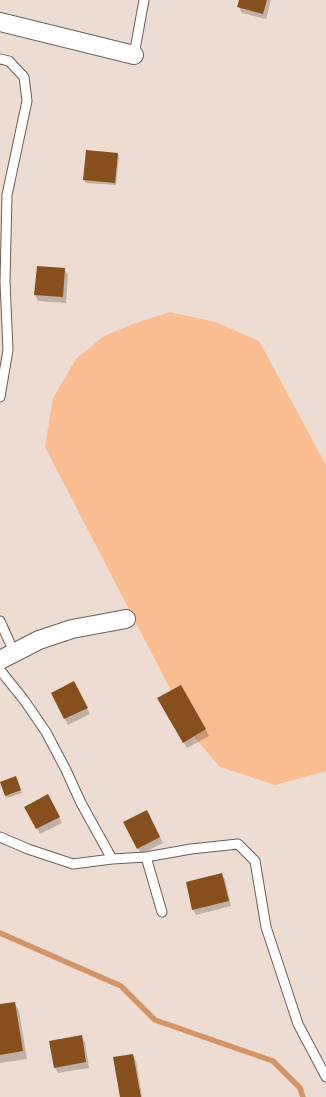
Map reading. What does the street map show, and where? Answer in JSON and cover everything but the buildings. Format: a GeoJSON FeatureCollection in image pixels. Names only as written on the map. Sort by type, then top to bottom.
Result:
{"type":"FeatureCollection","features":[{"type":"Feature","properties":{"kind":"street"},"geometry":{"type":"LineString","coordinates":[[0,22],[134,55]]}},
{"type":"Feature","properties":{"kind":"street"},"geometry":{"type":"LineString","coordinates":[[7,656],[39,640],[72,629],[126,619]]}},
{"type":"Feature","properties":{"kind":"lane"},"geometry":{"type":"LineString","coordinates":[[134,55],[144,0]]}},
{"type":"Feature","properties":{"kind":"lane"},"geometry":{"type":"LineString","coordinates":[[0,59],[9,61],[24,77],[28,100],[7,195],[4,322],[8,350],[0,397]]}},
{"type":"Feature","properties":{"kind":"lane"},"geometry":{"type":"LineString","coordinates":[[0,621],[7,656]]}},
{"type":"Feature","properties":{"kind":"lane"},"geometry":{"type":"LineString","coordinates":[[0,670],[24,700],[46,732],[81,803],[112,859]]}},
{"type":"Feature","properties":{"kind":"lane"},"geometry":{"type":"LineString","coordinates":[[0,837],[28,849],[72,864],[112,859],[146,857],[191,849],[238,844],[255,860],[266,927],[298,1024],[326,1077]]}},
{"type":"Feature","properties":{"kind":"lane"},"geometry":{"type":"LineString","coordinates":[[146,857],[162,912]]}},
{"type":"Feature","properties":{"kind":"shaded area"},"geometry":{"type":"Polygon","coordinates":[[[170,312],[215,322],[259,341],[326,465],[326,771],[275,785],[220,767],[196,739],[45,447],[53,398],[76,359],[104,336],[136,323],[170,312]]]}},
{"type":"Feature","properties":{"kind":"waterway"},"geometry":{"type":"LineString","coordinates":[[0,933],[121,986],[155,1020],[273,1061],[300,1088],[303,1097]]}}]}
